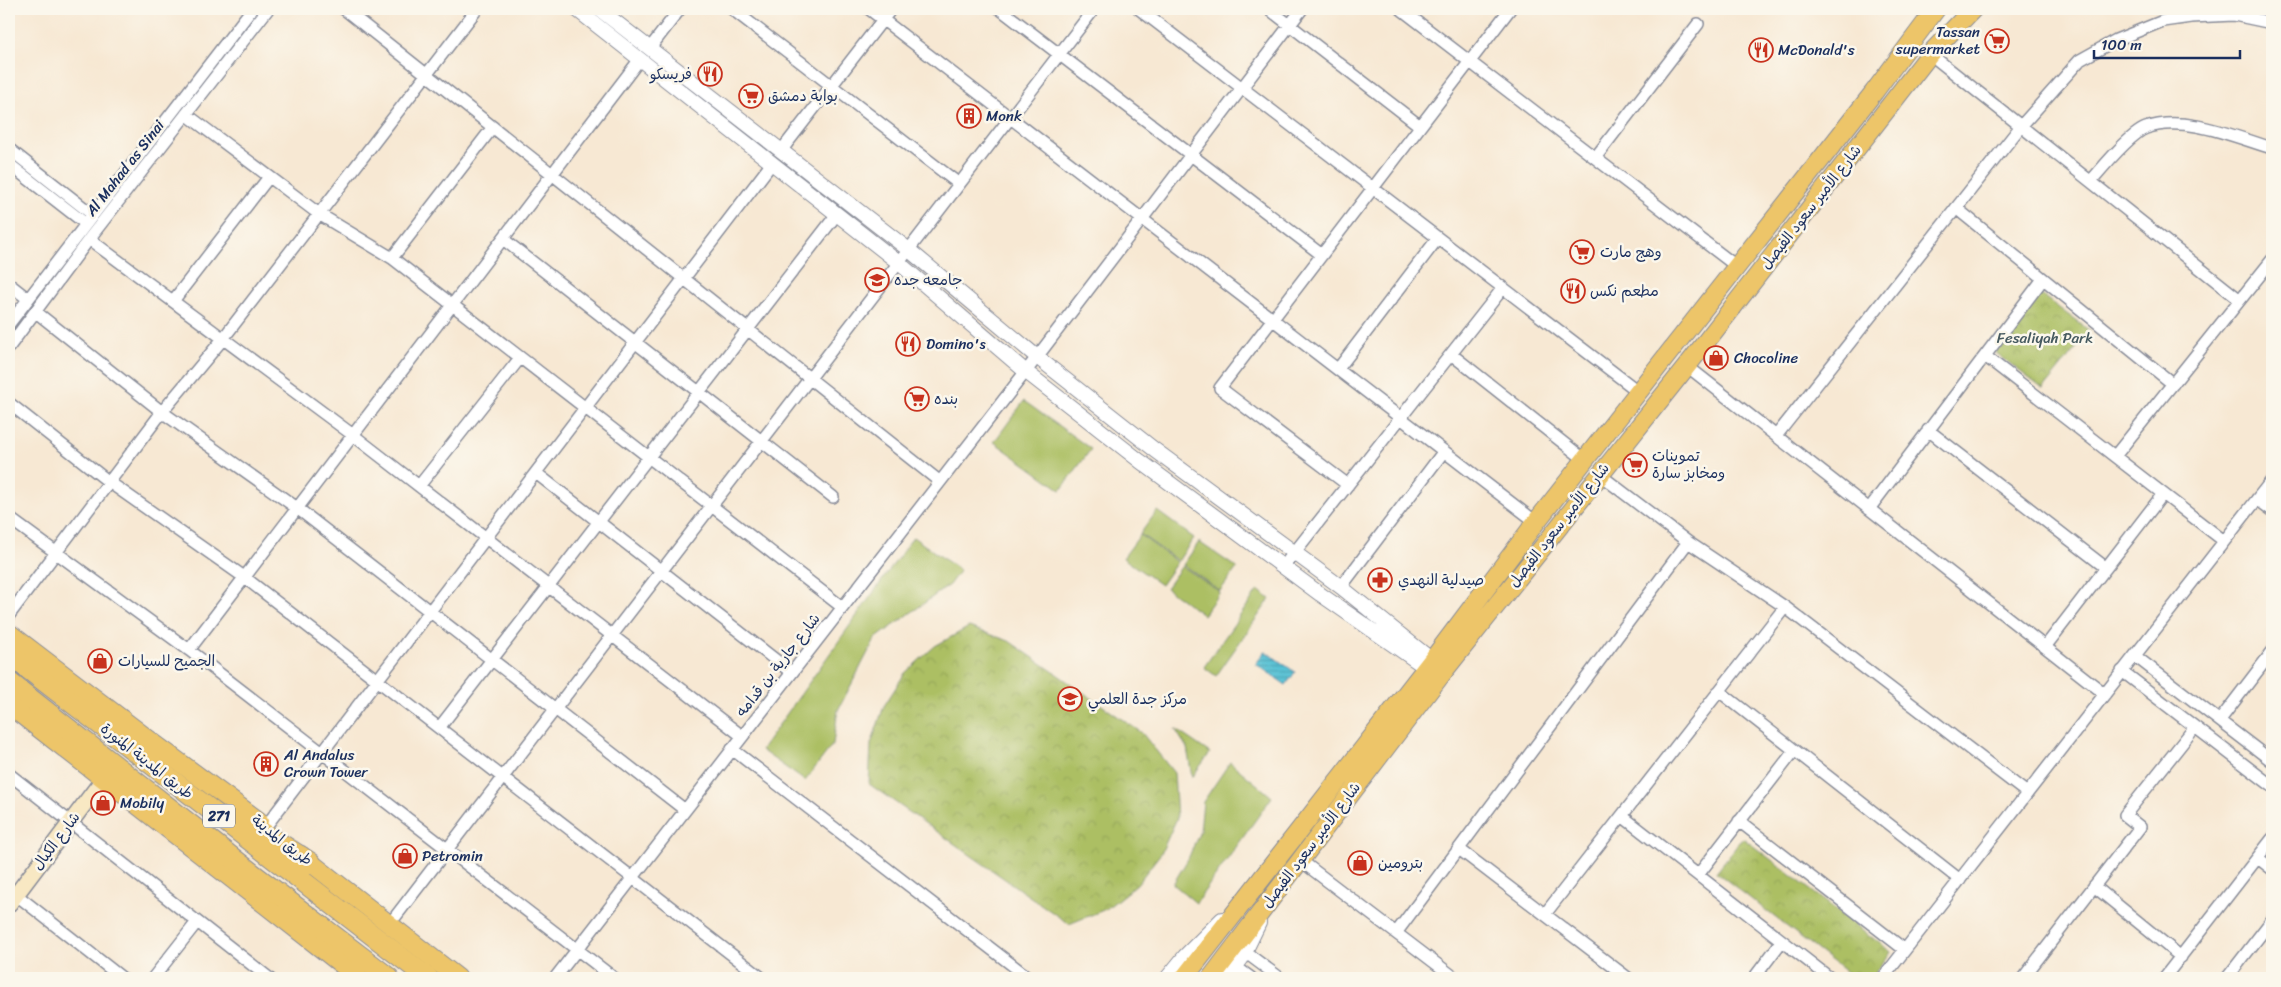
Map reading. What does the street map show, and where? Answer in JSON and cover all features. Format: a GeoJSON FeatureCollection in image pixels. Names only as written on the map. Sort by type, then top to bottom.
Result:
{"type":"FeatureCollection","features":[{"type":"Feature","properties":{"kind":"highway"},"geometry":{"type":"LineString","coordinates":[[9,646],[47,683]]}},
{"type":"Feature","properties":{"kind":"highway","name":"طريق المدينة المنورة"},"geometry":{"type":"LineString","coordinates":[[9,654],[428,978]]}},
{"type":"Feature","properties":{"kind":"highway","name":"طريق المدينة المنورة"},"geometry":{"type":"LineString","coordinates":[[9,682],[253,874],[390,978]]}},
{"type":"Feature","properties":{"kind":"highway"},"geometry":{"type":"LineString","coordinates":[[9,692],[83,739]]}},
{"type":"Feature","properties":{"kind":"highway"},"geometry":{"type":"LineString","coordinates":[[140,756],[311,863]]}},
{"type":"Feature","properties":{"kind":"highway"},"geometry":{"type":"LineString","coordinates":[[253,874],[373,978]]}},
{"type":"Feature","properties":{"kind":"main road"},"geometry":{"type":"LineString","coordinates":[[1930,54],[1964,9]]}},
{"type":"Feature","properties":{"kind":"main road","name":"شارع الأمير سعود الفيصل"},"geometry":{"type":"LineString","coordinates":[[1184,978],[1251,890],[1434,666],[1599,474],[1687,366],[1930,54],[1973,9]]}},
{"type":"Feature","properties":{"kind":"main road"},"geometry":{"type":"LineString","coordinates":[[1930,54],[1988,9]]}},
{"type":"Feature","properties":{"kind":"main road","name":"شارع الأمير سعود الفيصل"},"geometry":{"type":"LineString","coordinates":[[1210,978],[1300,860],[1536,522],[1874,92],[1936,10]]}},
{"type":"Feature","properties":{"kind":"main road","name":"طريق المدينة"},"geometry":{"type":"LineString","coordinates":[[9,633],[266,826],[458,978]]}},
{"type":"Feature","properties":{"kind":"main road"},"geometry":{"type":"LineString","coordinates":[[9,706],[360,978]]}},
{"type":"Feature","properties":{"kind":"main road","name":"شارع الكيال"},"geometry":{"type":"LineString","coordinates":[[11,896],[104,778]]}},
{"type":"Feature","properties":{"kind":"street","name":"Al Mahad as Sinai"},"geometry":{"type":"LineString","coordinates":[[9,324],[252,9]]}},
{"type":"Feature","properties":{"kind":"street","name":"Al Mahad as Sinai"},"geometry":{"type":"LineString","coordinates":[[9,347],[89,239],[268,9]]}},
{"type":"Feature","properties":{"kind":"street"},"geometry":{"type":"LineString","coordinates":[[344,9],[939,481]]}},
{"type":"Feature","properties":{"kind":"street"},"geometry":{"type":"LineString","coordinates":[[9,615],[162,412],[222,340],[477,9]]}},
{"type":"Feature","properties":{"kind":"street"},"geometry":{"type":"LineString","coordinates":[[576,9],[899,263],[1025,371],[1190,498],[1283,567],[1434,666]]}},
{"type":"Feature","properties":{"kind":"street"},"geometry":{"type":"LineString","coordinates":[[600,9],[909,250],[1037,357],[1199,483],[1341,587],[1434,666]]}},
{"type":"Feature","properties":{"kind":"street"},"geometry":{"type":"LineString","coordinates":[[650,48],[680,9]]}},
{"type":"Feature","properties":{"kind":"street"},"geometry":{"type":"LineString","coordinates":[[732,9],[959,184]]}},
{"type":"Feature","properties":{"kind":"street"},"geometry":{"type":"LineString","coordinates":[[869,9],[1536,522]]}},
{"type":"Feature","properties":{"kind":"street"},"geometry":{"type":"LineString","coordinates":[[782,150],[891,9]]}},
{"type":"Feature","properties":{"kind":"street"},"geometry":{"type":"LineString","coordinates":[[1000,9],[1322,255]]}},
{"type":"Feature","properties":{"kind":"street"},"geometry":{"type":"LineString","coordinates":[[389,925],[1094,9]]}},
{"type":"Feature","properties":{"kind":"street"},"geometry":{"type":"LineString","coordinates":[[1139,9],[1639,392]]}},
{"type":"Feature","properties":{"kind":"street"},"geometry":{"type":"LineString","coordinates":[[1269,9],[1420,126]]}},
{"type":"Feature","properties":{"kind":"street","name":"شارع جارية بن قدامه"},"geometry":{"type":"LineString","coordinates":[[555,978],[1037,357],[1302,9]]}},
{"type":"Feature","properties":{"kind":"street"},"geometry":{"type":"LineString","coordinates":[[1401,9],[1736,266]]}},
{"type":"Feature","properties":{"kind":"street"},"geometry":{"type":"LineString","coordinates":[[1348,485],[1220,388],[1510,9]]}},
{"type":"Feature","properties":{"kind":"street"},"geometry":{"type":"LineString","coordinates":[[1776,436],[2021,126],[2080,60],[2143,28],[2163,22],[2191,17],[2234,15],[2272,23]]}},
{"type":"Feature","properties":{"kind":"street"},"geometry":{"type":"LineString","coordinates":[[1595,158],[1698,24]]}},
{"type":"Feature","properties":{"kind":"street"},"geometry":{"type":"LineString","coordinates":[[1930,54],[2240,300]]}},
{"type":"Feature","properties":{"kind":"street"},"geometry":{"type":"LineString","coordinates":[[189,650],[640,59]]}},
{"type":"Feature","properties":{"kind":"street"},"geometry":{"type":"LineString","coordinates":[[186,114],[319,214],[392,258],[842,607]]}},
{"type":"Feature","properties":{"kind":"street"},"geometry":{"type":"LineString","coordinates":[[2091,182],[2114,154],[2144,128],[2179,122],[2272,148]]}},
{"type":"Feature","properties":{"kind":"street"},"geometry":{"type":"LineString","coordinates":[[392,258],[492,127]]}},
{"type":"Feature","properties":{"kind":"street"},"geometry":{"type":"LineString","coordinates":[[9,149],[89,220]]}},
{"type":"Feature","properties":{"kind":"street"},"geometry":{"type":"LineString","coordinates":[[266,826],[772,163]]}},
{"type":"Feature","properties":{"kind":"street"},"geometry":{"type":"LineString","coordinates":[[9,164],[89,220]]}},
{"type":"Feature","properties":{"kind":"street"},"geometry":{"type":"LineString","coordinates":[[173,301],[269,177]]}},
{"type":"Feature","properties":{"kind":"street"},"geometry":{"type":"LineString","coordinates":[[1956,208],[2173,384]]}},
{"type":"Feature","properties":{"kind":"street"},"geometry":{"type":"LineString","coordinates":[[439,728],[837,214]]}},
{"type":"Feature","properties":{"kind":"street"},"geometry":{"type":"LineString","coordinates":[[503,238],[833,497]]}},
{"type":"Feature","properties":{"kind":"street"},"geometry":{"type":"LineString","coordinates":[[1338,369],[1438,238]]}},
{"type":"Feature","properties":{"kind":"street"},"geometry":{"type":"LineString","coordinates":[[89,239],[222,340],[353,435],[742,736]]}},
{"type":"Feature","properties":{"kind":"street"},"geometry":{"type":"LineString","coordinates":[[2115,456],[2272,260]]}},
{"type":"Feature","properties":{"kind":"street"},"geometry":{"type":"LineString","coordinates":[[1868,509],[2043,279]]}},
{"type":"Feature","properties":{"kind":"street"},"geometry":{"type":"LineString","coordinates":[[9,284],[28,299]]}},
{"type":"Feature","properties":{"kind":"street"},"geometry":{"type":"LineString","coordinates":[[1283,567],[1503,288]]}},
{"type":"Feature","properties":{"kind":"street"},"geometry":{"type":"LineString","coordinates":[[36,312],[162,412],[297,508],[685,810]]}},
{"type":"Feature","properties":{"kind":"street"},"geometry":{"type":"LineString","coordinates":[[1451,354],[1585,460]]}},
{"type":"Feature","properties":{"kind":"street"},"geometry":{"type":"LineString","coordinates":[[1985,356],[2224,541]]}},
{"type":"Feature","properties":{"kind":"street"},"geometry":{"type":"LineString","coordinates":[[419,486],[520,358]]}},
{"type":"Feature","properties":{"kind":"street"},"geometry":{"type":"LineString","coordinates":[[1687,366],[2105,694]]}},
{"type":"Feature","properties":{"kind":"street"},"geometry":{"type":"LineString","coordinates":[[9,403],[109,482],[244,577],[762,978]]}},
{"type":"Feature","properties":{"kind":"street"},"geometry":{"type":"LineString","coordinates":[[1928,430],[2105,567]]}},
{"type":"Feature","properties":{"kind":"street"},"geometry":{"type":"LineString","coordinates":[[1341,587],[1444,451]]}},
{"type":"Feature","properties":{"kind":"street"},"geometry":{"type":"LineString","coordinates":[[536,473],[791,672]]}},
{"type":"Feature","properties":{"kind":"street"},"geometry":{"type":"LineString","coordinates":[[1599,474],[1688,542],[1785,607],[2027,793]]}},
{"type":"Feature","properties":{"kind":"street"},"geometry":{"type":"LineString","coordinates":[[1883,978],[2272,480]]}},
{"type":"Feature","properties":{"kind":"street"},"geometry":{"type":"LineString","coordinates":[[1190,498],[1199,483]]}},
{"type":"Feature","properties":{"kind":"street"},"geometry":{"type":"LineString","coordinates":[[2045,647],[2163,494]]}},
{"type":"Feature","properties":{"kind":"street"},"geometry":{"type":"LineString","coordinates":[[2257,499],[2272,510]]}},
{"type":"Feature","properties":{"kind":"street"},"geometry":{"type":"LineString","coordinates":[[9,518],[189,650],[614,978]]}},
{"type":"Feature","properties":{"kind":"street"},"geometry":{"type":"LineString","coordinates":[[1396,933],[1688,542]]}},
{"type":"Feature","properties":{"kind":"street"},"geometry":{"type":"LineString","coordinates":[[1545,914],[1785,607]]}},
{"type":"Feature","properties":{"kind":"street"},"geometry":{"type":"LineString","coordinates":[[2220,720],[2272,652]]}},
{"type":"Feature","properties":{"kind":"street"},"geometry":{"type":"LineString","coordinates":[[2135,656],[2272,761]]}},
{"type":"Feature","properties":{"kind":"street"},"geometry":{"type":"LineString","coordinates":[[2122,671],[2272,786]]}},
{"type":"Feature","properties":{"kind":"street"},"geometry":{"type":"LineString","coordinates":[[1719,692],[1960,880]]}},
{"type":"Feature","properties":{"kind":"street"},"geometry":{"type":"LineString","coordinates":[[2023,978],[2140,827],[2125,815],[2195,727]]}},
{"type":"Feature","properties":{"kind":"street"},"geometry":{"type":"LineString","coordinates":[[732,749],[1029,978]]}},
{"type":"Feature","properties":{"kind":"street"},"geometry":{"type":"LineString","coordinates":[[1698,875],[1794,750]]}},
{"type":"Feature","properties":{"kind":"street"},"geometry":{"type":"LineString","coordinates":[[9,774],[268,978]]}},
{"type":"Feature","properties":{"kind":"street"},"geometry":{"type":"LineString","coordinates":[[1622,816],[1830,978]]}},
{"type":"Feature","properties":{"kind":"street"},"geometry":{"type":"LineString","coordinates":[[1740,821],[1905,950]]}},
{"type":"Feature","properties":{"kind":"street"},"geometry":{"type":"LineString","coordinates":[[2164,978],[2272,839]]}},
{"type":"Feature","properties":{"kind":"street"},"geometry":{"type":"LineString","coordinates":[[1459,849],[1628,978]]}},
{"type":"Feature","properties":{"kind":"street"},"geometry":{"type":"LineString","coordinates":[[2258,858],[2272,869]]}},
{"type":"Feature","properties":{"kind":"street"},"geometry":{"type":"LineString","coordinates":[[1300,860],[1455,978]]}},
{"type":"Feature","properties":{"kind":"street"},"geometry":{"type":"LineString","coordinates":[[2094,886],[2181,957]]}},
{"type":"Feature","properties":{"kind":"street"},"geometry":{"type":"LineString","coordinates":[[1168,978],[1185,956],[1251,890]]}},
{"type":"Feature","properties":{"kind":"street"},"geometry":{"type":"LineString","coordinates":[[11,896],[122,978]]}},
{"type":"Feature","properties":{"kind":"street"},"geometry":{"type":"LineString","coordinates":[[1227,978],[1245,952],[1271,898]]}},
{"type":"Feature","properties":{"kind":"street"},"geometry":{"type":"LineString","coordinates":[[2227,978],[2272,920]]}},
{"type":"Feature","properties":{"kind":"street"},"geometry":{"type":"LineString","coordinates":[[153,978],[196,922]]}},
{"type":"Feature","properties":{"kind":"street"},"geometry":{"type":"LineString","coordinates":[[1754,978],[1782,941]]}},
{"type":"Feature","properties":{"kind":"street"},"geometry":{"type":"LineString","coordinates":[[1245,952],[1280,978]]}},
{"type":"Feature","properties":{"kind":"street"},"geometry":{"type":"LineString","coordinates":[[1236,967],[1251,978]]}},
{"type":"Feature","properties":{"kind":"green space","name":"Fesaliyah Park"},"geometry":{"type":"Polygon","coordinates":[[[2040,294],[2090,331],[2043,389],[1995,352],[2040,294]]]}},
{"type":"Feature","properties":{"kind":"green space"},"geometry":{"type":"Polygon","coordinates":[[[1024,401],[1091,449],[1061,490],[994,442],[1024,401]]]}},
{"type":"Feature","properties":{"kind":"green space"},"geometry":{"type":"Polygon","coordinates":[[[1157,511],[1194,538],[1178,561],[1140,534],[1157,511]]]}},
{"type":"Feature","properties":{"kind":"green space"},"geometry":{"type":"Polygon","coordinates":[[[1140,535],[1177,562],[1161,585],[1123,558],[1140,535]]]}},
{"type":"Feature","properties":{"kind":"green space"},"geometry":{"type":"Polygon","coordinates":[[[913,537],[960,570],[949,585],[875,639],[838,710],[833,744],[805,781],[761,750],[913,537]]]}},
{"type":"Feature","properties":{"kind":"green space"},"geometry":{"type":"Polygon","coordinates":[[[1199,542],[1237,568],[1220,591],[1183,565],[1199,542]]]}},
{"type":"Feature","properties":{"kind":"green space"},"geometry":{"type":"Polygon","coordinates":[[[1182,566],[1220,592],[1203,615],[1166,588],[1182,566]]]}},
{"type":"Feature","properties":{"kind":"green space"},"geometry":{"type":"Polygon","coordinates":[[[1258,590],[1270,599],[1216,676],[1204,667],[1258,590]]]}},
{"type":"Feature","properties":{"kind":"green space"},"geometry":{"type":"Polygon","coordinates":[[[969,627],[1009,641],[1142,733],[1174,773],[1177,818],[1161,853],[1137,884],[1106,909],[1069,924],[869,784],[871,744],[884,706],[905,673],[935,646],[969,627]]]}},
{"type":"Feature","properties":{"kind":"green space"},"geometry":{"type":"Polygon","coordinates":[[[1175,729],[1210,753],[1192,777],[1187,748],[1175,729]]]}},
{"type":"Feature","properties":{"kind":"green space"},"geometry":{"type":"Polygon","coordinates":[[[1230,762],[1272,797],[1196,903],[1173,884],[1188,859],[1200,831],[1203,802],[1230,762]]]}},
{"type":"Feature","properties":{"kind":"green space"},"geometry":{"type":"Polygon","coordinates":[[[1743,838],[1891,952],[1871,978],[1854,978],[1716,872],[1743,838]]]}},
{"type":"Feature","properties":{"kind":"water"},"geometry":{"type":"Polygon","coordinates":[[[1265,651],[1295,672],[1286,685],[1256,664],[1265,651]]]}},
{"type":"Feature","properties":{"kind":"place","name":"Tassan supermarket"},"geometry":{"type":"Point","coordinates":[1997,41]}},
{"type":"Feature","properties":{"kind":"place","name":"McDonald's"},"geometry":{"type":"Point","coordinates":[1761,50]}},
{"type":"Feature","properties":{"kind":"place","name":"فريسكو"},"geometry":{"type":"Point","coordinates":[710,74]}},
{"type":"Feature","properties":{"kind":"place","name":"بوابة دمشق"},"geometry":{"type":"Point","coordinates":[751,96]}},
{"type":"Feature","properties":{"kind":"place","name":"Monk"},"geometry":{"type":"Point","coordinates":[969,116]}},
{"type":"Feature","properties":{"kind":"place","name":"وهج مارت"},"geometry":{"type":"Point","coordinates":[1582,252]}},
{"type":"Feature","properties":{"kind":"place","name":"جامعه جده"},"geometry":{"type":"Point","coordinates":[877,280]}},
{"type":"Feature","properties":{"kind":"place","name":"مطعم نكس"},"geometry":{"type":"Point","coordinates":[1573,291]}},
{"type":"Feature","properties":{"kind":"place","name":"Domino's"},"geometry":{"type":"Point","coordinates":[908,344]}},
{"type":"Feature","properties":{"kind":"place","name":"Chocoline"},"geometry":{"type":"Point","coordinates":[1716,358]}},
{"type":"Feature","properties":{"kind":"place","name":"بنده"},"geometry":{"type":"Point","coordinates":[917,399]}},
{"type":"Feature","properties":{"kind":"place","name":"تموينات ومخابز سارة"},"geometry":{"type":"Point","coordinates":[1635,465]}},
{"type":"Feature","properties":{"kind":"place","name":"صيدلية النهدي"},"geometry":{"type":"Point","coordinates":[1380,580]}},
{"type":"Feature","properties":{"kind":"place","name":"الجميح للسيارات"},"geometry":{"type":"Point","coordinates":[100,661]}},
{"type":"Feature","properties":{"kind":"place","name":"مركز جدة العلمي"},"geometry":{"type":"Point","coordinates":[1070,699]}},
{"type":"Feature","properties":{"kind":"place","name":"Al Andalus Crown Tower"},"geometry":{"type":"Point","coordinates":[266,764]}},
{"type":"Feature","properties":{"kind":"place","name":"Mobily"},"geometry":{"type":"Point","coordinates":[103,803]}},
{"type":"Feature","properties":{"kind":"place","name":"Petromin"},"geometry":{"type":"Point","coordinates":[405,856]}},
{"type":"Feature","properties":{"kind":"place","name":"بترومين"},"geometry":{"type":"Point","coordinates":[1360,863]}}]}
